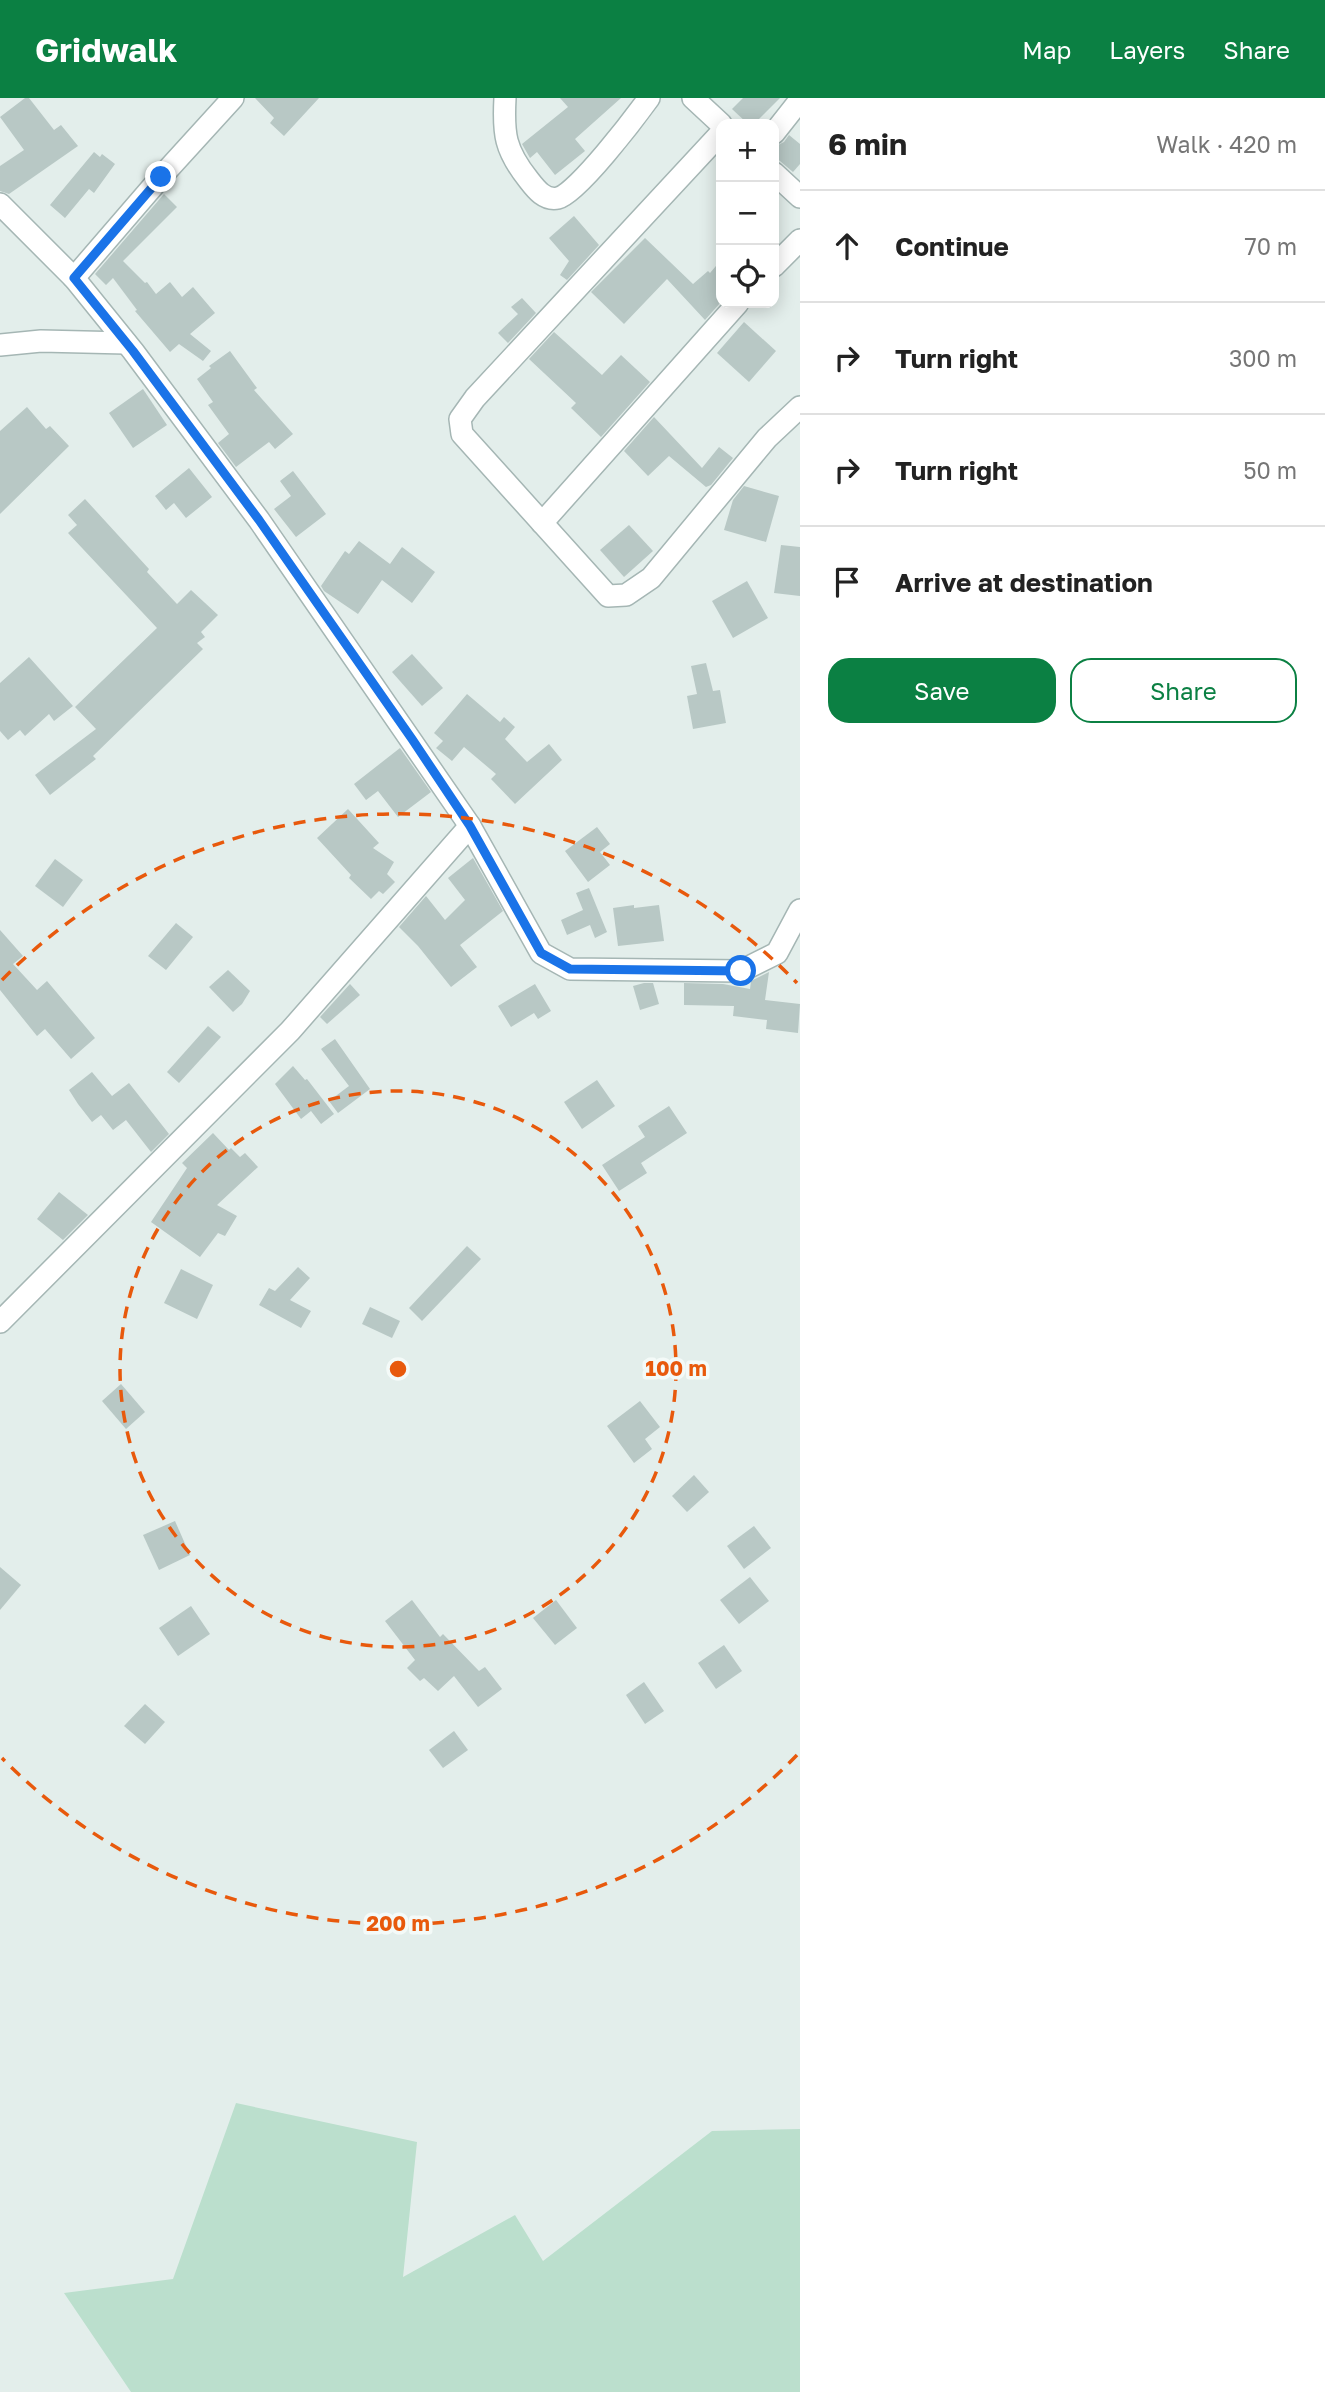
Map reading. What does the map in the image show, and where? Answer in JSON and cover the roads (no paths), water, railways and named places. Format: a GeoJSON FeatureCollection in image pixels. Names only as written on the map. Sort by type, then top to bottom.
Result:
{"type":"FeatureCollection","features":[{"type":"Feature","properties":{"kind":"street"},"geometry":{"type":"LineString","coordinates":[[74,278],[233,98]]}},
{"type":"Feature","properties":{"kind":"street"},"geometry":{"type":"LineString","coordinates":[[505,98],[507,147],[514,162],[538,191],[549,198],[560,198],[573,189],[649,98]]}},
{"type":"Feature","properties":{"kind":"street"},"geometry":{"type":"LineString","coordinates":[[693,98],[718,112]]}},
{"type":"Feature","properties":{"kind":"street"},"geometry":{"type":"LineString","coordinates":[[779,127],[800,100]]}},
{"type":"Feature","properties":{"kind":"street"},"geometry":{"type":"LineString","coordinates":[[716,137],[475,398],[460,419],[462,434],[608,596],[626,595],[652,578],[767,438],[800,407]]}},
{"type":"Feature","properties":{"kind":"street"},"geometry":{"type":"LineString","coordinates":[[0,204],[74,278],[259,520],[470,826],[541,953],[570,969],[741,971],[777,953],[800,910]]}},
{"type":"Feature","properties":{"kind":"street"},"geometry":{"type":"LineString","coordinates":[[779,261],[800,240]]}},
{"type":"Feature","properties":{"kind":"street"},"geometry":{"type":"LineString","coordinates":[[542,523],[734,308]]}},
{"type":"Feature","properties":{"kind":"street"},"geometry":{"type":"LineString","coordinates":[[0,345],[41,341],[126,343]]}},
{"type":"Feature","properties":{"kind":"street"},"geometry":{"type":"LineString","coordinates":[[0,1322],[290,1031],[470,826]]}}]}
